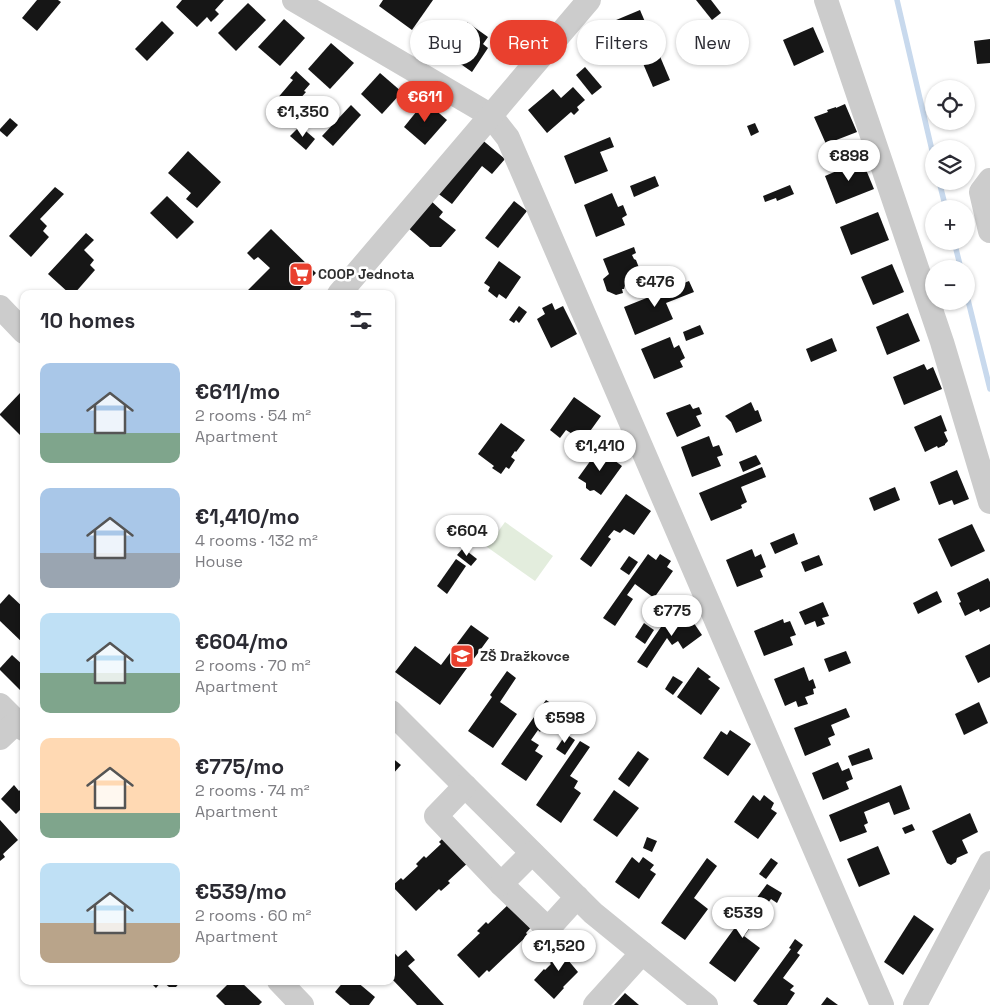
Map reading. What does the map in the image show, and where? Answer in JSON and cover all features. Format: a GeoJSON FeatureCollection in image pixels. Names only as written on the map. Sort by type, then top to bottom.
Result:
{"type":"FeatureCollection","features":[{"type":"Feature","properties":{"kind":"street"},"geometry":{"type":"LineString","coordinates":[[294,0],[490,115],[508,138],[882,1005]]}},
{"type":"Feature","properties":{"kind":"street"},"geometry":{"type":"LineString","coordinates":[[342,290],[589,0]]}},
{"type":"Feature","properties":{"kind":"street"},"geometry":{"type":"LineString","coordinates":[[826,0],[942,342],[990,502]]}},
{"type":"Feature","properties":{"kind":"street"},"geometry":{"type":"LineString","coordinates":[[990,180],[981,192],[990,231]]}},
{"type":"Feature","properties":{"kind":"street"},"geometry":{"type":"LineString","coordinates":[[0,307],[20,328]]}},
{"type":"Feature","properties":{"kind":"street"},"geometry":{"type":"LineString","coordinates":[[0,705],[13,730]]}},
{"type":"Feature","properties":{"kind":"street"},"geometry":{"type":"LineString","coordinates":[[395,716],[593,913],[706,1005]]}},
{"type":"Feature","properties":{"kind":"street"},"geometry":{"type":"LineString","coordinates":[[465,786],[436,816],[500,884],[548,928],[577,897]]}},
{"type":"Feature","properties":{"kind":"street"},"geometry":{"type":"LineString","coordinates":[[500,884],[532,853]]}},
{"type":"Feature","properties":{"kind":"street"},"geometry":{"type":"LineString","coordinates":[[915,1005],[990,863]]}},
{"type":"Feature","properties":{"kind":"street"},"geometry":{"type":"LineString","coordinates":[[594,1005],[642,953]]}},
{"type":"Feature","properties":{"kind":"street"},"geometry":{"type":"LineString","coordinates":[[283,985],[302,1005]]}},
{"type":"Feature","properties":{"kind":"green space"},"geometry":{"type":"Polygon","coordinates":[[[505,522],[553,556],[535,581],[487,547],[505,522]]]}},
{"type":"Feature","properties":{"kind":"building"},"geometry":{"type":"Polygon","coordinates":[[[37,0],[58,0],[61,2],[37,31],[22,18],[37,0]]]}},
{"type":"Feature","properties":{"kind":"building"},"geometry":{"type":"Polygon","coordinates":[[[182,0],[224,0],[215,10],[219,14],[211,22],[207,17],[197,27],[176,7],[182,0]]]}},
{"type":"Feature","properties":{"kind":"building"},"geometry":{"type":"Polygon","coordinates":[[[383,0],[433,0],[419,20],[410,20],[410,29],[379,6],[383,0]]]}},
{"type":"Feature","properties":{"kind":"building"},"geometry":{"type":"Polygon","coordinates":[[[696,0],[711,0],[721,13],[712,20],[696,0]]]}},
{"type":"Feature","properties":{"kind":"building"},"geometry":{"type":"Polygon","coordinates":[[[248,3],[266,20],[236,51],[218,33],[248,3]]]}},
{"type":"Feature","properties":{"kind":"building"},"geometry":{"type":"Polygon","coordinates":[[[640,10],[644,20],[616,20],[640,10]]]}},
{"type":"Feature","properties":{"kind":"building"},"geometry":{"type":"Polygon","coordinates":[[[284,19],[305,38],[280,66],[258,47],[284,19]]]}},
{"type":"Feature","properties":{"kind":"building"},"geometry":{"type":"Polygon","coordinates":[[[162,21],[174,33],[147,61],[135,49],[162,21]]]}},
{"type":"Feature","properties":{"kind":"building"},"geometry":{"type":"Polygon","coordinates":[[[813,27],[824,52],[794,66],[783,40],[813,27]]]}},
{"type":"Feature","properties":{"kind":"building"},"geometry":{"type":"Polygon","coordinates":[[[480,31],[488,37],[483,44],[488,48],[480,60],[480,31]]]}},
{"type":"Feature","properties":{"kind":"building"},"geometry":{"type":"Polygon","coordinates":[[[990,39],[990,63],[977,64],[974,41],[990,39]]]}},
{"type":"Feature","properties":{"kind":"building"},"geometry":{"type":"Polygon","coordinates":[[[331,43],[354,63],[330,89],[308,69],[331,43]]]}},
{"type":"Feature","properties":{"kind":"building"},"geometry":{"type":"Polygon","coordinates":[[[462,65],[477,65],[472,72],[462,65]]]}},
{"type":"Feature","properties":{"kind":"building"},"geometry":{"type":"Polygon","coordinates":[[[644,65],[664,65],[670,80],[653,87],[644,65]]]}},
{"type":"Feature","properties":{"kind":"building"},"geometry":{"type":"Polygon","coordinates":[[[585,67],[602,87],[592,95],[576,75],[585,67]]]}},
{"type":"Feature","properties":{"kind":"building"},"geometry":{"type":"Polygon","coordinates":[[[296,71],[310,84],[304,91],[306,92],[283,118],[270,107],[293,80],[290,78],[296,71]]]}},
{"type":"Feature","properties":{"kind":"building"},"geometry":{"type":"Polygon","coordinates":[[[380,73],[402,92],[382,114],[361,94],[380,73]]]}},
{"type":"Feature","properties":{"kind":"building"},"geometry":{"type":"Polygon","coordinates":[[[573,87],[585,100],[577,107],[579,110],[574,115],[571,112],[547,133],[528,110],[553,89],[561,98],[573,87]]]}},
{"type":"Feature","properties":{"kind":"building"},"geometry":{"type":"Polygon","coordinates":[[[425,101],[447,120],[425,145],[404,127],[425,101]]]}},
{"type":"Feature","properties":{"kind":"building"},"geometry":{"type":"Polygon","coordinates":[[[845,104],[857,132],[826,144],[814,117],[845,104]]]}},
{"type":"Feature","properties":{"kind":"building"},"geometry":{"type":"Polygon","coordinates":[[[351,105],[361,115],[333,146],[322,136],[351,105]]]}},
{"type":"Feature","properties":{"kind":"building"},"geometry":{"type":"Polygon","coordinates":[[[10,118],[18,125],[7,137],[0,129],[10,118]]]}},
{"type":"Feature","properties":{"kind":"building"},"geometry":{"type":"Polygon","coordinates":[[[755,123],[759,132],[751,136],[747,126],[755,123]]]}},
{"type":"Feature","properties":{"kind":"building"},"geometry":{"type":"Polygon","coordinates":[[[300,126],[315,139],[306,150],[290,136],[300,126]]]}},
{"type":"Feature","properties":{"kind":"building"},"geometry":{"type":"Polygon","coordinates":[[[610,137],[614,147],[600,152],[608,171],[575,184],[564,156],[610,137]]]}},
{"type":"Feature","properties":{"kind":"building"},"geometry":{"type":"Polygon","coordinates":[[[480,138],[505,159],[492,174],[482,166],[452,204],[436,192],[480,138]]]}},
{"type":"Feature","properties":{"kind":"building"},"geometry":{"type":"Polygon","coordinates":[[[188,151],[221,182],[197,208],[186,199],[191,193],[168,173],[188,151]]]}},
{"type":"Feature","properties":{"kind":"building"},"geometry":{"type":"Polygon","coordinates":[[[862,160],[874,189],[836,204],[825,176],[862,160]]]}},
{"type":"Feature","properties":{"kind":"building"},"geometry":{"type":"Polygon","coordinates":[[[655,176],[659,186],[634,197],[630,186],[655,176]]]}},
{"type":"Feature","properties":{"kind":"building"},"geometry":{"type":"Polygon","coordinates":[[[790,185],[794,194],[777,201],[776,198],[765,202],[763,196],[790,185]]]}},
{"type":"Feature","properties":{"kind":"building"},"geometry":{"type":"Polygon","coordinates":[[[55,187],[64,194],[40,219],[47,226],[43,231],[49,237],[31,257],[9,236],[55,187]]]}},
{"type":"Feature","properties":{"kind":"building"},"geometry":{"type":"Polygon","coordinates":[[[612,193],[618,207],[623,205],[627,215],[622,218],[625,225],[596,237],[584,205],[612,193]]]}},
{"type":"Feature","properties":{"kind":"building"},"geometry":{"type":"Polygon","coordinates":[[[167,196],[194,222],[177,239],[150,213],[167,196]]]}},
{"type":"Feature","properties":{"kind":"building"},"geometry":{"type":"Polygon","coordinates":[[[429,199],[443,212],[439,217],[456,230],[441,247],[430,247],[407,227],[429,199]]]}},
{"type":"Feature","properties":{"kind":"building"},"geometry":{"type":"Polygon","coordinates":[[[514,201],[527,211],[498,248],[485,238],[514,201]]]}},
{"type":"Feature","properties":{"kind":"building"},"geometry":{"type":"Polygon","coordinates":[[[878,212],[889,240],[851,255],[840,227],[878,212]]]}},
{"type":"Feature","properties":{"kind":"building"},"geometry":{"type":"Polygon","coordinates":[[[271,229],[316,273],[300,290],[248,290],[270,268],[258,257],[254,260],[247,253],[271,229]]]}},
{"type":"Feature","properties":{"kind":"building"},"geometry":{"type":"Polygon","coordinates":[[[86,233],[94,240],[84,250],[94,260],[90,265],[95,270],[78,290],[66,290],[48,274],[86,233]]]}},
{"type":"Feature","properties":{"kind":"building"},"geometry":{"type":"Polygon","coordinates":[[[634,247],[636,253],[632,255],[643,278],[625,285],[624,289],[622,289],[623,293],[616,295],[607,291],[603,279],[609,274],[603,259],[634,247]]]}},
{"type":"Feature","properties":{"kind":"building"},"geometry":{"type":"Polygon","coordinates":[[[499,261],[521,277],[506,299],[499,294],[497,298],[488,291],[490,287],[484,283],[499,261]]]}},
{"type":"Feature","properties":{"kind":"building"},"geometry":{"type":"Polygon","coordinates":[[[892,264],[904,292],[873,305],[861,277],[892,264]]]}},
{"type":"Feature","properties":{"kind":"building"},"geometry":{"type":"Polygon","coordinates":[[[689,281],[694,292],[666,303],[673,319],[635,335],[624,307],[689,281]]]}},
{"type":"Feature","properties":{"kind":"building"},"geometry":{"type":"Polygon","coordinates":[[[552,303],[555,310],[563,306],[577,334],[551,348],[537,319],[545,314],[542,308],[552,303]]]}},
{"type":"Feature","properties":{"kind":"building"},"geometry":{"type":"Polygon","coordinates":[[[519,306],[527,312],[519,323],[516,320],[514,323],[509,320],[519,306]]]}},
{"type":"Feature","properties":{"kind":"building"},"geometry":{"type":"Polygon","coordinates":[[[908,313],[920,341],[887,355],[876,327],[908,313]]]}},
{"type":"Feature","properties":{"kind":"building"},"geometry":{"type":"Polygon","coordinates":[[[700,325],[704,334],[686,341],[683,332],[700,325]]]}},
{"type":"Feature","properties":{"kind":"building"},"geometry":{"type":"Polygon","coordinates":[[[670,337],[674,348],[679,345],[685,358],[680,361],[683,367],[654,379],[641,349],[670,337]]]}},
{"type":"Feature","properties":{"kind":"building"},"geometry":{"type":"Polygon","coordinates":[[[832,338],[837,351],[811,362],[806,349],[832,338]]]}},
{"type":"Feature","properties":{"kind":"building"},"geometry":{"type":"Polygon","coordinates":[[[924,364],[927,370],[933,367],[942,389],[904,405],[893,377],[924,364]]]}},
{"type":"Feature","properties":{"kind":"building"},"geometry":{"type":"Polygon","coordinates":[[[20,393],[20,435],[0,415],[20,393]]]}},
{"type":"Feature","properties":{"kind":"building"},"geometry":{"type":"Polygon","coordinates":[[[574,397],[601,416],[583,441],[566,430],[560,438],[550,430],[574,397]]]}},
{"type":"Feature","properties":{"kind":"building"},"geometry":{"type":"Polygon","coordinates":[[[751,402],[755,411],[758,410],[762,421],[736,433],[731,422],[725,416],[751,402]]]}},
{"type":"Feature","properties":{"kind":"building"},"geometry":{"type":"Polygon","coordinates":[[[690,404],[693,409],[699,407],[702,414],[696,416],[701,426],[677,437],[666,413],[690,404]]]}},
{"type":"Feature","properties":{"kind":"building"},"geometry":{"type":"Polygon","coordinates":[[[941,415],[947,431],[944,432],[948,441],[945,445],[938,448],[937,446],[925,452],[914,427],[941,415]]]}},
{"type":"Feature","properties":{"kind":"building"},"geometry":{"type":"Polygon","coordinates":[[[501,423],[525,440],[511,457],[515,460],[509,469],[506,467],[501,474],[478,454],[501,423]]]}},
{"type":"Feature","properties":{"kind":"building"},"geometry":{"type":"Polygon","coordinates":[[[709,436],[713,447],[719,445],[723,455],[717,457],[721,466],[692,477],[681,447],[709,436]]]}},
{"type":"Feature","properties":{"kind":"building"},"geometry":{"type":"Polygon","coordinates":[[[601,446],[609,451],[607,455],[622,466],[601,495],[594,490],[590,491],[586,488],[586,483],[578,478],[601,446]]]}},
{"type":"Feature","properties":{"kind":"building"},"geometry":{"type":"Polygon","coordinates":[[[756,455],[761,464],[743,472],[739,462],[756,455]]]}},
{"type":"Feature","properties":{"kind":"building"},"geometry":{"type":"Polygon","coordinates":[[[762,467],[766,477],[741,487],[747,502],[741,505],[742,508],[711,521],[699,493],[762,467]]]}},
{"type":"Feature","properties":{"kind":"building"},"geometry":{"type":"Polygon","coordinates":[[[957,470],[969,499],[954,505],[952,500],[939,505],[930,482],[957,470]]]}},
{"type":"Feature","properties":{"kind":"building"},"geometry":{"type":"Polygon","coordinates":[[[895,487],[900,500],[874,511],[869,498],[895,487]]]}},
{"type":"Feature","properties":{"kind":"building"},"geometry":{"type":"Polygon","coordinates":[[[626,494],[651,511],[634,535],[624,529],[620,533],[614,530],[608,537],[611,539],[591,567],[580,559],[626,494]]]}},
{"type":"Feature","properties":{"kind":"building"},"geometry":{"type":"Polygon","coordinates":[[[972,524],[985,551],[951,567],[938,539],[972,524]]]}},
{"type":"Feature","properties":{"kind":"building"},"geometry":{"type":"Polygon","coordinates":[[[794,533],[798,544],[775,554],[770,543],[794,533]]]}},
{"type":"Feature","properties":{"kind":"building"},"geometry":{"type":"Polygon","coordinates":[[[463,548],[477,559],[471,566],[457,555],[463,548]]]}},
{"type":"Feature","properties":{"kind":"building"},"geometry":{"type":"Polygon","coordinates":[[[752,549],[755,557],[761,554],[766,567],[760,570],[763,577],[737,587],[726,560],[752,549]]]}},
{"type":"Feature","properties":{"kind":"building"},"geometry":{"type":"Polygon","coordinates":[[[648,554],[656,560],[660,554],[671,561],[667,567],[673,571],[654,598],[635,584],[627,595],[633,599],[615,626],[603,618],[648,554]]]}},
{"type":"Feature","properties":{"kind":"building"},"geometry":{"type":"Polygon","coordinates":[[[819,555],[823,565],[805,572],[801,562],[819,555]]]}},
{"type":"Feature","properties":{"kind":"building"},"geometry":{"type":"Polygon","coordinates":[[[629,556],[638,562],[629,575],[620,569],[629,556]]]}},
{"type":"Feature","properties":{"kind":"building"},"geometry":{"type":"Polygon","coordinates":[[[456,559],[466,566],[447,594],[437,586],[456,559]]]}},
{"type":"Feature","properties":{"kind":"building"},"geometry":{"type":"Polygon","coordinates":[[[988,578],[990,582],[990,607],[980,612],[979,609],[965,616],[957,593],[988,578]]]}},
{"type":"Feature","properties":{"kind":"building"},"geometry":{"type":"Polygon","coordinates":[[[937,591],[942,602],[918,614],[913,603],[937,591]]]}},
{"type":"Feature","properties":{"kind":"building"},"geometry":{"type":"Polygon","coordinates":[[[9,594],[20,604],[20,640],[0,621],[0,604],[9,594]]]}},
{"type":"Feature","properties":{"kind":"building"},"geometry":{"type":"Polygon","coordinates":[[[823,602],[829,616],[822,618],[825,624],[817,627],[815,621],[805,625],[799,612],[823,602]]]}},
{"type":"Feature","properties":{"kind":"building"},"geometry":{"type":"Polygon","coordinates":[[[685,610],[702,635],[683,649],[678,641],[672,645],[667,638],[647,668],[637,662],[661,627],[685,610]]]}},
{"type":"Feature","properties":{"kind":"building"},"geometry":{"type":"Polygon","coordinates":[[[783,619],[784,623],[790,621],[796,635],[790,637],[793,645],[764,656],[754,631],[783,619]]]}},
{"type":"Feature","properties":{"kind":"building"},"geometry":{"type":"Polygon","coordinates":[[[644,623],[654,630],[645,644],[635,637],[644,623]]]}},
{"type":"Feature","properties":{"kind":"building","name":"ZŠ Dražkovce"},"geometry":{"type":"Polygon","coordinates":[[[471,625],[489,638],[440,705],[395,672],[415,646],[441,665],[471,625]]]}},
{"type":"Feature","properties":{"kind":"building"},"geometry":{"type":"Polygon","coordinates":[[[990,644],[990,677],[978,683],[965,656],[990,644]]]}},
{"type":"Feature","properties":{"kind":"building"},"geometry":{"type":"Polygon","coordinates":[[[846,651],[851,663],[829,672],[824,659],[846,651]]]}},
{"type":"Feature","properties":{"kind":"building"},"geometry":{"type":"Polygon","coordinates":[[[12,655],[20,662],[20,690],[0,670],[12,655]]]}},
{"type":"Feature","properties":{"kind":"building"},"geometry":{"type":"Polygon","coordinates":[[[698,667],[711,677],[708,679],[720,688],[701,715],[677,697],[698,667]]]}},
{"type":"Feature","properties":{"kind":"building"},"geometry":{"type":"Polygon","coordinates":[[[804,667],[809,681],[813,679],[816,688],[813,689],[814,694],[805,697],[808,704],[798,707],[796,701],[785,706],[774,679],[804,667]]]}},
{"type":"Feature","properties":{"kind":"building"},"geometry":{"type":"Polygon","coordinates":[[[507,671],[516,678],[500,702],[517,714],[493,748],[468,731],[492,697],[490,695],[507,671]]]}},
{"type":"Feature","properties":{"kind":"building"},"geometry":{"type":"Polygon","coordinates":[[[673,676],[683,682],[673,695],[665,689],[673,676]]]}},
{"type":"Feature","properties":{"kind":"building"},"geometry":{"type":"Polygon","coordinates":[[[546,700],[557,707],[540,732],[538,730],[531,740],[539,745],[535,751],[543,756],[526,781],[501,764],[546,700]]]}},
{"type":"Feature","properties":{"kind":"building"},"geometry":{"type":"Polygon","coordinates":[[[979,702],[988,723],[964,735],[955,714],[979,702]]]}},
{"type":"Feature","properties":{"kind":"building"},"geometry":{"type":"Polygon","coordinates":[[[846,708],[850,717],[831,725],[835,735],[828,738],[831,745],[805,756],[794,728],[846,708]]]}},
{"type":"Feature","properties":{"kind":"building"},"geometry":{"type":"Polygon","coordinates":[[[730,730],[751,744],[728,776],[703,758],[721,731],[727,735],[730,730]]]}},
{"type":"Feature","properties":{"kind":"building"},"geometry":{"type":"Polygon","coordinates":[[[566,734],[575,740],[565,755],[556,749],[566,734]]]}},
{"type":"Feature","properties":{"kind":"building"},"geometry":{"type":"Polygon","coordinates":[[[580,741],[590,747],[570,776],[578,781],[574,788],[581,793],[561,823],[536,805],[580,741]]]}},
{"type":"Feature","properties":{"kind":"building"},"geometry":{"type":"Polygon","coordinates":[[[869,748],[873,759],[852,766],[848,756],[869,748]]]}},
{"type":"Feature","properties":{"kind":"building"},"geometry":{"type":"Polygon","coordinates":[[[638,751],[649,759],[629,787],[618,779],[638,751]]]}},
{"type":"Feature","properties":{"kind":"building"},"geometry":{"type":"Polygon","coordinates":[[[395,760],[401,765],[395,772],[395,760]]]}},
{"type":"Feature","properties":{"kind":"building"},"geometry":{"type":"Polygon","coordinates":[[[838,762],[842,771],[849,768],[853,779],[846,782],[849,789],[823,800],[812,773],[838,762]]]}},
{"type":"Feature","properties":{"kind":"building"},"geometry":{"type":"Polygon","coordinates":[[[14,785],[20,790],[20,810],[16,814],[1,799],[14,785]]]}},
{"type":"Feature","properties":{"kind":"building"},"geometry":{"type":"Polygon","coordinates":[[[901,785],[910,809],[894,815],[889,802],[864,812],[868,823],[864,825],[867,832],[840,842],[829,815],[901,785]]]}},
{"type":"Feature","properties":{"kind":"building"},"geometry":{"type":"Polygon","coordinates":[[[614,790],[639,808],[617,837],[593,820],[614,790]]]}},
{"type":"Feature","properties":{"kind":"building"},"geometry":{"type":"Polygon","coordinates":[[[753,795],[760,801],[764,795],[774,803],[771,809],[777,813],[758,839],[734,822],[753,795]]]}},
{"type":"Feature","properties":{"kind":"building"},"geometry":{"type":"Polygon","coordinates":[[[970,813],[978,832],[962,840],[968,853],[957,858],[956,862],[951,865],[947,863],[932,831],[970,813]]]}},
{"type":"Feature","properties":{"kind":"building"},"geometry":{"type":"Polygon","coordinates":[[[0,820],[18,840],[3,854],[5,857],[0,861],[0,820]]]}},
{"type":"Feature","properties":{"kind":"building"},"geometry":{"type":"Polygon","coordinates":[[[912,824],[915,830],[905,834],[902,828],[912,824]]]}},
{"type":"Feature","properties":{"kind":"building"},"geometry":{"type":"Polygon","coordinates":[[[447,834],[471,860],[448,881],[450,883],[441,891],[439,889],[416,911],[395,889],[395,883],[401,878],[403,880],[418,866],[416,864],[424,856],[426,858],[441,844],[439,842],[447,834]]]}},
{"type":"Feature","properties":{"kind":"building"},"geometry":{"type":"Polygon","coordinates":[[[647,837],[657,841],[652,852],[643,848],[647,837]]]}},
{"type":"Feature","properties":{"kind":"building"},"geometry":{"type":"Polygon","coordinates":[[[878,846],[890,874],[859,887],[847,859],[878,846]]]}},
{"type":"Feature","properties":{"kind":"building"},"geometry":{"type":"Polygon","coordinates":[[[632,857],[639,863],[643,857],[654,865],[650,870],[656,874],[639,899],[615,882],[632,857]]]}},
{"type":"Feature","properties":{"kind":"building"},"geometry":{"type":"Polygon","coordinates":[[[707,858],[717,866],[694,898],[708,909],[685,940],[661,923],[707,858]]]}},
{"type":"Feature","properties":{"kind":"building"},"geometry":{"type":"Polygon","coordinates":[[[771,858],[778,863],[766,879],[759,874],[771,858]]]}},
{"type":"Feature","properties":{"kind":"building"},"geometry":{"type":"Polygon","coordinates":[[[767,884],[782,893],[777,903],[771,899],[744,936],[760,948],[735,982],[709,963],[767,884]]]}},
{"type":"Feature","properties":{"kind":"building"},"geometry":{"type":"Polygon","coordinates":[[[511,902],[533,925],[526,933],[528,935],[489,972],[487,970],[479,978],[457,955],[480,933],[477,931],[486,922],[488,924],[511,902]]]}},
{"type":"Feature","properties":{"kind":"building"},"geometry":{"type":"Polygon","coordinates":[[[914,915],[934,929],[903,975],[884,962],[914,915]]]}},
{"type":"Feature","properties":{"kind":"building"},"geometry":{"type":"Polygon","coordinates":[[[795,939],[803,945],[797,953],[800,955],[783,978],[794,986],[790,990],[795,993],[787,1005],[758,1005],[753,1001],[791,949],[789,948],[795,939]]]}},
{"type":"Feature","properties":{"kind":"building"},"geometry":{"type":"Polygon","coordinates":[[[572,941],[580,950],[568,960],[578,972],[554,999],[534,980],[572,941]]]}},
{"type":"Feature","properties":{"kind":"building"},"geometry":{"type":"Polygon","coordinates":[[[406,950],[415,960],[408,966],[444,1005],[417,1005],[395,982],[395,954],[398,957],[406,950]]]}},
{"type":"Feature","properties":{"kind":"building"},"geometry":{"type":"Polygon","coordinates":[[[167,985],[178,985],[176,987],[167,985]]]}},
{"type":"Feature","properties":{"kind":"building"},"geometry":{"type":"Polygon","coordinates":[[[227,985],[244,985],[262,1002],[259,1005],[225,1005],[216,996],[227,985]]]}},
{"type":"Feature","properties":{"kind":"building"},"geometry":{"type":"Polygon","coordinates":[[[341,985],[361,985],[375,997],[369,1005],[350,1005],[335,992],[341,985]]]}},
{"type":"Feature","properties":{"kind":"building"},"geometry":{"type":"Polygon","coordinates":[[[625,993],[639,1005],[614,1005],[625,993]]]}},
{"type":"Feature","properties":{"kind":"building"},"geometry":{"type":"Polygon","coordinates":[[[827,997],[838,1005],[821,1005],[827,997]]]}},
{"type":"Feature","properties":{"kind":"waterway"},"geometry":{"type":"LineString","coordinates":[[897,0],[930,140]]}},
{"type":"Feature","properties":{"kind":"waterway"},"geometry":{"type":"LineString","coordinates":[[941,190],[944,200]]}},
{"type":"Feature","properties":{"kind":"waterway"},"geometry":{"type":"LineString","coordinates":[[956,250],[959,260]]}},
{"type":"Feature","properties":{"kind":"waterway"},"geometry":{"type":"LineString","coordinates":[[970,310],[990,389]]}},
{"type":"Feature","properties":{"kind":"place","name":"COOP Jednota"},"geometry":{"type":"Point","coordinates":[301,274]}},
{"type":"Feature","properties":{"kind":"place","name":"ZŠ Dražkovce"},"geometry":{"type":"Point","coordinates":[462,656]}}]}
